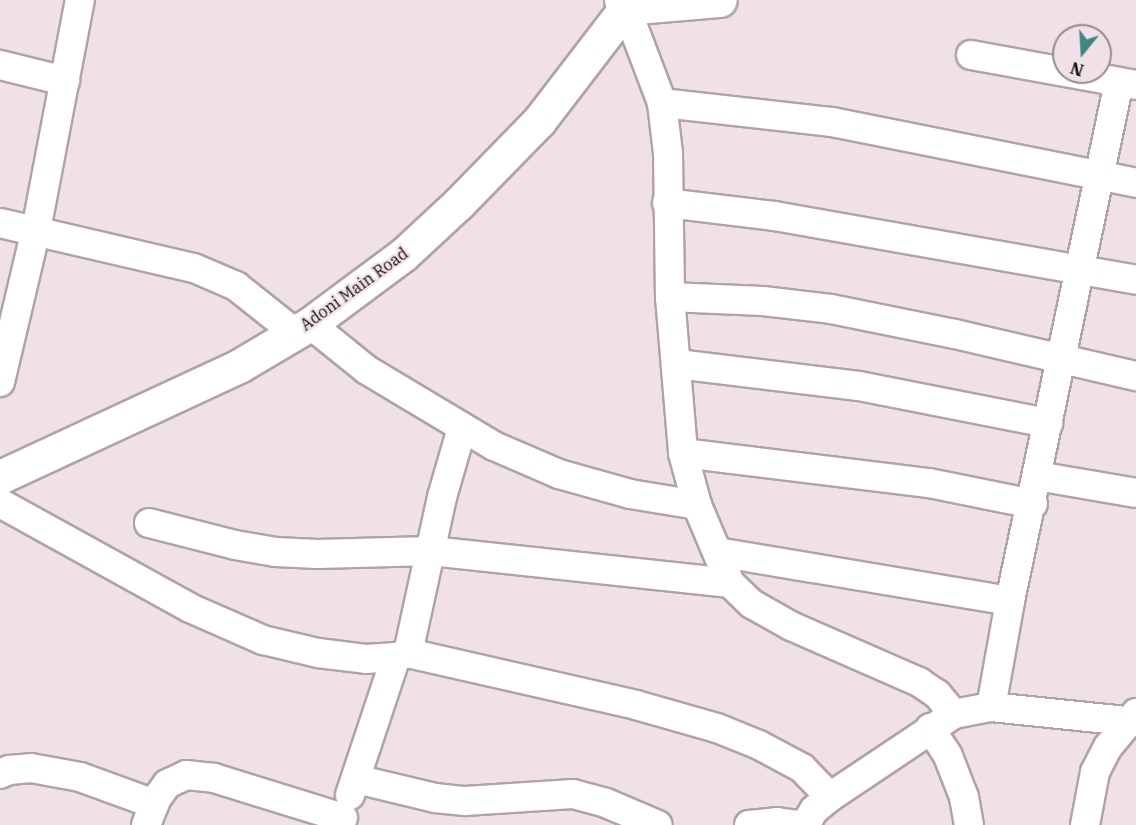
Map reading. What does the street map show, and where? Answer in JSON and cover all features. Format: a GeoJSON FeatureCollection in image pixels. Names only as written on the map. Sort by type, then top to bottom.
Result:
{"type":"FeatureCollection","features":[{"type":"Feature","properties":{"kind":"street"},"geometry":{"type":"LineString","coordinates":[[0,382],[36,230],[80,0]]}},
{"type":"Feature","properties":{"kind":"street"},"geometry":{"type":"LineString","coordinates":[[720,0],[626,3],[662,104],[668,153],[670,297],[683,453],[697,505],[730,583],[752,604],[790,626],[919,682],[937,694],[948,756],[964,797],[969,825]]}},
{"type":"Feature","properties":{"kind":"street","name":"Adoni Main Road"},"geometry":{"type":"LineString","coordinates":[[0,477],[239,366],[303,328],[403,255],[459,203],[539,121],[626,3]]}},
{"type":"Feature","properties":{"kind":"street"},"geometry":{"type":"LineString","coordinates":[[971,55],[1127,84],[1099,177],[1033,504],[1010,601],[991,707]]}},
{"type":"Feature","properties":{"kind":"street"},"geometry":{"type":"LineString","coordinates":[[0,65],[65,81]]}},
{"type":"Feature","properties":{"kind":"street"},"geometry":{"type":"LineString","coordinates":[[662,104],[832,122],[1136,183]]}},
{"type":"Feature","properties":{"kind":"street"},"geometry":{"type":"LineString","coordinates":[[667,203],[774,216],[1136,280]]}},
{"type":"Feature","properties":{"kind":"street"},"geometry":{"type":"LineString","coordinates":[[0,223],[194,268],[236,286],[367,370],[494,446],[559,474],[630,494],[697,505]]}},
{"type":"Feature","properties":{"kind":"street"},"geometry":{"type":"LineString","coordinates":[[670,297],[763,301],[831,309],[955,334],[1136,376]]}},
{"type":"Feature","properties":{"kind":"street"},"geometry":{"type":"LineString","coordinates":[[677,364],[859,386],[1048,423]]}},
{"type":"Feature","properties":{"kind":"street"},"geometry":{"type":"LineString","coordinates":[[0,774],[9,770],[31,768],[80,777],[150,815],[167,784],[186,776],[214,778],[341,821],[402,655],[462,428]]}},
{"type":"Feature","properties":{"kind":"street"},"geometry":{"type":"LineString","coordinates":[[683,453],[929,483],[1033,504]]}},
{"type":"Feature","properties":{"kind":"street"},"geometry":{"type":"LineString","coordinates":[[1037,476],[1136,493]]}},
{"type":"Feature","properties":{"kind":"street"},"geometry":{"type":"LineString","coordinates":[[0,503],[190,608],[264,640],[318,653],[366,659],[402,655],[636,705],[717,728],[759,745],[802,768],[830,797]]}},
{"type":"Feature","properties":{"kind":"street"},"geometry":{"type":"LineString","coordinates":[[149,523],[235,545],[276,552],[317,554],[431,551],[730,583]]}},
{"type":"Feature","properties":{"kind":"street"},"geometry":{"type":"LineString","coordinates":[[717,552],[1010,601]]}},
{"type":"Feature","properties":{"kind":"street"},"geometry":{"type":"LineString","coordinates":[[805,825],[814,810],[830,797],[942,721],[991,707],[1133,719]]}},
{"type":"Feature","properties":{"kind":"street"},"geometry":{"type":"LineString","coordinates":[[1085,825],[1095,772],[1108,747],[1133,719]]}},
{"type":"Feature","properties":{"kind":"street"},"geometry":{"type":"LineString","coordinates":[[356,779],[435,798],[465,801],[573,794],[606,802],[658,825]]}},
{"type":"Feature","properties":{"kind":"street"},"geometry":{"type":"LineString","coordinates":[[749,825],[777,822],[799,825]]}}]}
